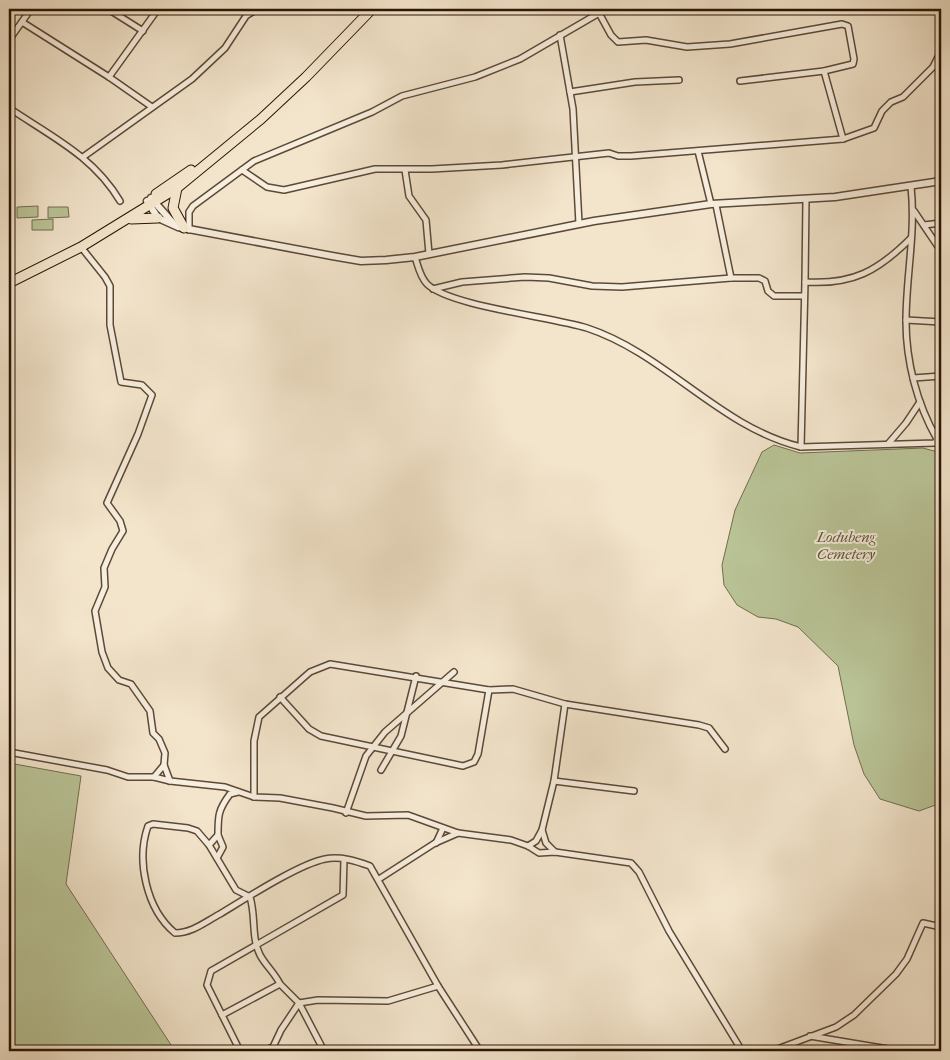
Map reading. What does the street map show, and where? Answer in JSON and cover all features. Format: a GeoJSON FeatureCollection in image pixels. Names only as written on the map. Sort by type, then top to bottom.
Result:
{"type":"FeatureCollection","features":[{"type":"Feature","properties":{"kind":"highway"},"geometry":{"type":"LineString","coordinates":[[24,276],[176,188],[287,95],[372,9]]}},
{"type":"Feature","properties":{"kind":"highway"},"geometry":{"type":"LineString","coordinates":[[9,283],[81,247],[128,220],[216,155]]}},
{"type":"Feature","properties":{"kind":"highway"},"geometry":{"type":"LineString","coordinates":[[176,188],[173,208],[184,228]]}},
{"type":"Feature","properties":{"kind":"highway"},"geometry":{"type":"LineString","coordinates":[[128,220],[158,218]]}},
{"type":"Feature","properties":{"kind":"street"},"geometry":{"type":"LineString","coordinates":[[9,40],[31,9]]}},
{"type":"Feature","properties":{"kind":"street"},"geometry":{"type":"LineString","coordinates":[[108,9],[143,31]]}},
{"type":"Feature","properties":{"kind":"street"},"geometry":{"type":"LineString","coordinates":[[109,77],[158,9]]}},
{"type":"Feature","properties":{"kind":"street"},"geometry":{"type":"LineString","coordinates":[[83,157],[192,79],[220,54],[246,16],[257,9]]}},
{"type":"Feature","properties":{"kind":"street"},"geometry":{"type":"LineString","coordinates":[[184,228],[193,206],[254,161],[372,112],[402,96],[475,77],[520,58],[606,9]]}},
{"type":"Feature","properties":{"kind":"street"},"geometry":{"type":"LineString","coordinates":[[599,13],[613,38],[618,42],[646,40],[687,47],[730,44],[846,24],[854,62],[824,71],[740,81]]}},
{"type":"Feature","properties":{"kind":"street"},"geometry":{"type":"LineString","coordinates":[[22,22],[109,77],[152,107]]}},
{"type":"Feature","properties":{"kind":"street"},"geometry":{"type":"LineString","coordinates":[[560,35],[570,92],[576,157],[579,224]]}},
{"type":"Feature","properties":{"kind":"street"},"geometry":{"type":"LineString","coordinates":[[242,170],[267,187],[284,190],[368,169],[405,170],[502,165],[609,153],[622,157],[843,139],[874,128],[882,111],[891,102],[903,97],[933,67],[941,51]]}},
{"type":"Feature","properties":{"kind":"street"},"geometry":{"type":"LineString","coordinates":[[824,71],[843,139]]}},
{"type":"Feature","properties":{"kind":"street"},"geometry":{"type":"LineString","coordinates":[[570,92],[635,82],[679,80]]}},
{"type":"Feature","properties":{"kind":"street"},"geometry":{"type":"LineString","coordinates":[[9,108],[83,157],[100,173],[120,201]]}},
{"type":"Feature","properties":{"kind":"street"},"geometry":{"type":"LineString","coordinates":[[698,151],[714,204],[731,278]]}},
{"type":"Feature","properties":{"kind":"street"},"geometry":{"type":"LineString","coordinates":[[405,170],[409,196],[426,220],[430,254]]}},
{"type":"Feature","properties":{"kind":"street"},"geometry":{"type":"LineString","coordinates":[[151,202],[158,218],[184,228],[361,261],[415,257],[579,224],[714,204],[806,199],[910,187],[941,181]]}},
{"type":"Feature","properties":{"kind":"street"},"geometry":{"type":"LineString","coordinates":[[415,257],[423,278],[433,289],[498,309],[570,323],[608,337],[652,360],[756,432],[801,448],[935,443],[937,438],[920,402],[908,354],[906,320],[913,211],[910,187]]}},
{"type":"Feature","properties":{"kind":"street"},"geometry":{"type":"LineString","coordinates":[[801,448],[806,199]]}},
{"type":"Feature","properties":{"kind":"street"},"geometry":{"type":"LineString","coordinates":[[151,202],[170,221],[184,228]]}},
{"type":"Feature","properties":{"kind":"street"},"geometry":{"type":"LineString","coordinates":[[913,211],[941,251]]}},
{"type":"Feature","properties":{"kind":"street"},"geometry":{"type":"LineString","coordinates":[[924,225],[941,223]]}},
{"type":"Feature","properties":{"kind":"street"},"geometry":{"type":"LineString","coordinates":[[805,282],[857,276],[884,264],[911,238]]}},
{"type":"Feature","properties":{"kind":"street"},"geometry":{"type":"LineString","coordinates":[[81,247],[110,286],[110,325],[121,382],[142,385],[152,395],[138,434],[107,503],[120,520],[123,531],[112,549],[104,568],[105,586],[95,611],[102,652],[108,668],[119,680],[131,684],[150,710],[153,733],[165,753],[164,765],[170,781]]}},
{"type":"Feature","properties":{"kind":"street"},"geometry":{"type":"LineString","coordinates":[[433,289],[446,284],[525,277],[558,279],[592,286],[622,287],[731,278],[762,279],[767,284],[768,292],[774,296],[804,296]]}},
{"type":"Feature","properties":{"kind":"street"},"geometry":{"type":"LineString","coordinates":[[906,320],[941,322]]}},
{"type":"Feature","properties":{"kind":"street"},"geometry":{"type":"LineString","coordinates":[[913,378],[941,376]]}},
{"type":"Feature","properties":{"kind":"street"},"geometry":{"type":"LineString","coordinates":[[888,444],[906,423],[920,402]]}},
{"type":"Feature","properties":{"kind":"street"},"geometry":{"type":"LineString","coordinates":[[254,797],[254,741],[259,717],[310,672],[330,664],[416,676],[489,690],[513,689],[565,704],[699,725],[709,728],[725,749]]}},
{"type":"Feature","properties":{"kind":"street"},"geometry":{"type":"LineString","coordinates":[[346,812],[366,756],[376,746],[385,732],[454,672]]}},
{"type":"Feature","properties":{"kind":"street"},"geometry":{"type":"LineString","coordinates":[[381,770],[401,736],[416,676]]}},
{"type":"Feature","properties":{"kind":"street"},"geometry":{"type":"LineString","coordinates":[[280,697],[315,733],[455,765],[468,765],[474,762],[480,748],[489,690]]}},
{"type":"Feature","properties":{"kind":"street"},"geometry":{"type":"LineString","coordinates":[[528,846],[536,841],[542,830],[554,781],[565,704]]}},
{"type":"Feature","properties":{"kind":"street"},"geometry":{"type":"LineString","coordinates":[[9,752],[98,768],[128,777],[154,777],[170,781],[225,787],[254,797],[280,798],[366,816],[408,815],[458,834],[510,840],[528,846],[538,853],[555,852],[631,863],[640,872],[669,931],[742,1051]]}},
{"type":"Feature","properties":{"kind":"street"},"geometry":{"type":"LineString","coordinates":[[154,777],[164,765]]}},
{"type":"Feature","properties":{"kind":"street"},"geometry":{"type":"LineString","coordinates":[[554,781],[634,791]]}},
{"type":"Feature","properties":{"kind":"street"},"geometry":{"type":"LineString","coordinates":[[225,787],[230,794]]}},
{"type":"Feature","properties":{"kind":"street"},"geometry":{"type":"LineString","coordinates":[[218,858],[223,847],[218,835],[218,815],[230,794],[240,791]]}},
{"type":"Feature","properties":{"kind":"street"},"geometry":{"type":"LineString","coordinates":[[250,897],[236,890],[218,858],[197,831],[188,828],[154,824],[148,826],[142,850],[144,871],[152,899],[166,926],[175,932],[188,932],[250,897],[301,868],[325,859],[344,858],[370,866],[438,986],[480,1051]]}},
{"type":"Feature","properties":{"kind":"street"},"geometry":{"type":"LineString","coordinates":[[435,843],[443,828]]}},
{"type":"Feature","properties":{"kind":"street"},"geometry":{"type":"LineString","coordinates":[[542,830],[546,843],[555,852]]}},
{"type":"Feature","properties":{"kind":"street"},"geometry":{"type":"LineString","coordinates":[[379,879],[435,843],[458,834]]}},
{"type":"Feature","properties":{"kind":"street"},"geometry":{"type":"LineString","coordinates":[[209,845],[218,835]]}},
{"type":"Feature","properties":{"kind":"street"},"geometry":{"type":"LineString","coordinates":[[240,1051],[207,985],[210,971],[343,895],[344,858]]}},
{"type":"Feature","properties":{"kind":"street"},"geometry":{"type":"LineString","coordinates":[[250,897],[256,943],[260,954],[274,971],[280,984],[299,1003],[324,1051]]}},
{"type":"Feature","properties":{"kind":"street"},"geometry":{"type":"LineString","coordinates":[[772,1051],[844,1022],[874,997],[907,959],[924,923],[941,927]]}},
{"type":"Feature","properties":{"kind":"street"},"geometry":{"type":"LineString","coordinates":[[222,1015],[280,984]]}},
{"type":"Feature","properties":{"kind":"street"},"geometry":{"type":"LineString","coordinates":[[263,1051],[274,1047],[281,1030],[299,1003],[318,1000],[388,1001],[438,986]]}},
{"type":"Feature","properties":{"kind":"street"},"geometry":{"type":"LineString","coordinates":[[810,1036],[900,1051]]}},
{"type":"Feature","properties":{"kind":"green space"},"geometry":{"type":"Polygon","coordinates":[[[38,206],[38,217],[17,218],[17,207],[38,206]]]}},
{"type":"Feature","properties":{"kind":"green space"},"geometry":{"type":"Polygon","coordinates":[[[48,207],[68,207],[69,217],[48,218],[48,207]]]}},
{"type":"Feature","properties":{"kind":"green space"},"geometry":{"type":"Polygon","coordinates":[[[53,219],[53,230],[32,230],[32,220],[53,219]]]}},
{"type":"Feature","properties":{"kind":"green space","name":"Lodubeng Cemetery"},"geometry":{"type":"Polygon","coordinates":[[[774,445],[800,453],[923,448],[938,452],[941,456],[941,803],[919,811],[880,799],[864,774],[854,745],[838,666],[798,627],[776,619],[758,617],[737,605],[724,585],[722,565],[735,510],[762,452],[774,445]]]}},
{"type":"Feature","properties":{"kind":"green space"},"geometry":{"type":"Polygon","coordinates":[[[9,763],[81,776],[66,884],[175,1051],[9,1051],[9,763]]]}}]}
